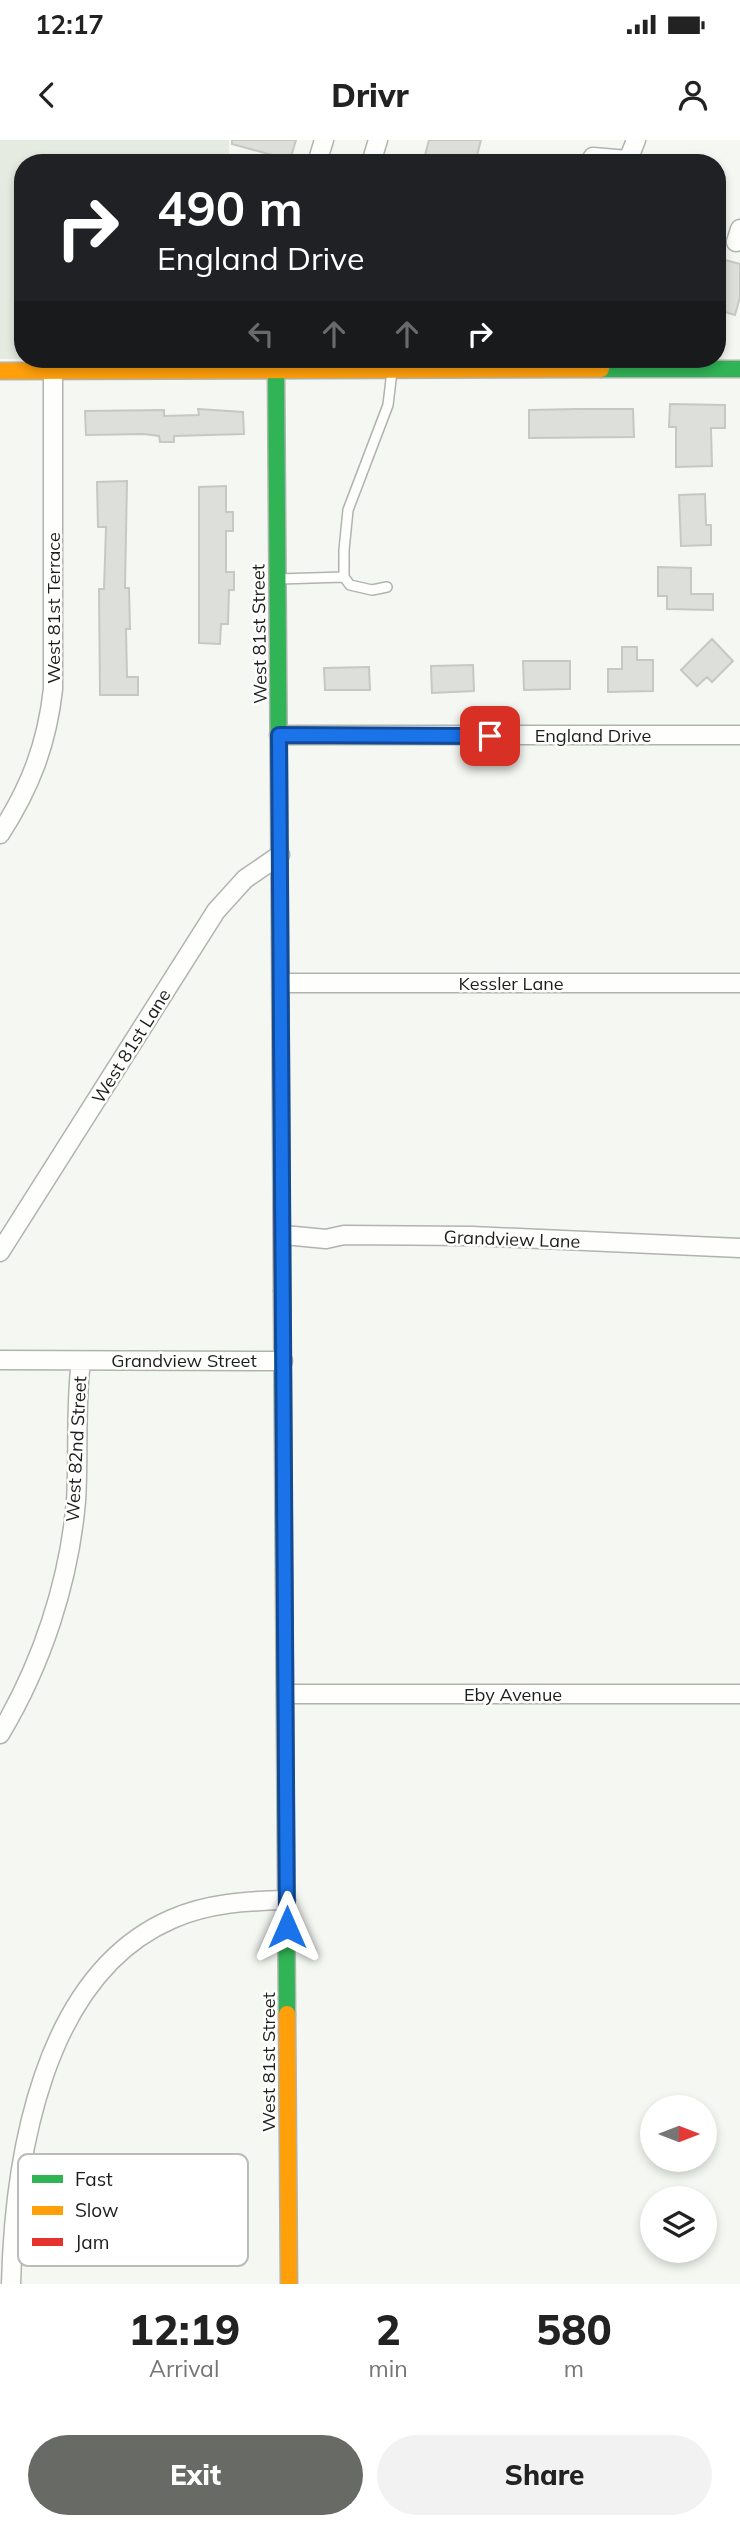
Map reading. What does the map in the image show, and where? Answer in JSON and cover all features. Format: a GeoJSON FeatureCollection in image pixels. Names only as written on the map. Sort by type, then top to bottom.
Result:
{"type":"FeatureCollection","features":[{"type":"Feature","properties":{"kind":"street"},"geometry":{"type":"LineString","coordinates":[[0,371],[740,369]]}},
{"type":"Feature","properties":{"kind":"street","name":"West 81st Street"},"geometry":{"type":"LineString","coordinates":[[276,370],[284,1235],[289,2284]]}},
{"type":"Feature","properties":{"kind":"street","name":"West 81st Terrace"},"geometry":{"type":"LineString","coordinates":[[0,834],[27,789],[41,754],[50,719],[53,688],[53,371]]}},
{"type":"Feature","properties":{"kind":"street","name":"England Drive"},"geometry":{"type":"LineString","coordinates":[[279,735],[740,735]]}},
{"type":"Feature","properties":{"kind":"street","name":"West 81st Lane"},"geometry":{"type":"LineString","coordinates":[[0,1252],[216,911],[245,879],[281,855]]}},
{"type":"Feature","properties":{"kind":"street","name":"Kessler Lane"},"geometry":{"type":"LineString","coordinates":[[282,983],[740,983]]}},
{"type":"Feature","properties":{"kind":"street","name":"Grandview Lane"},"geometry":{"type":"LineString","coordinates":[[284,1235],[326,1239],[344,1235],[472,1236],[740,1248]]}},
{"type":"Feature","properties":{"kind":"street","name":"Grandview Street"},"geometry":{"type":"LineString","coordinates":[[0,1360],[283,1361]]}},
{"type":"Feature","properties":{"kind":"street","name":"West 82nd Street"},"geometry":{"type":"LineString","coordinates":[[0,1734],[36,1661],[56,1603],[68,1553],[76,1503],[81,1361]]}},
{"type":"Feature","properties":{"kind":"street","name":"Eby Avenue"},"geometry":{"type":"LineString","coordinates":[[286,1694],[740,1694]]}},
{"type":"Feature","properties":{"kind":"street"},"geometry":{"type":"LineString","coordinates":[[25,2154],[30,2128],[58,2040],[88,1986],[118,1954],[171,1919],[204,1907],[286,1900]]}},
{"type":"Feature","properties":{"kind":"street"},"geometry":{"type":"LineString","coordinates":[[11,2284],[18,2192]]}},
{"type":"Feature","properties":{"kind":"lane"},"geometry":{"type":"LineString","coordinates":[[344,577],[348,510],[388,405],[392,370]]}},
{"type":"Feature","properties":{"kind":"lane"},"geometry":{"type":"LineString","coordinates":[[277,579],[344,577],[358,588],[372,590],[387,587]]}},
{"type":"Feature","properties":{"kind":"shaded area"},"geometry":{"type":"Polygon","coordinates":[[[0,140],[229,140],[229,154],[14,154],[14,359],[0,359],[0,140]]]}},
{"type":"Feature","properties":{"kind":"building"},"geometry":{"type":"Polygon","coordinates":[[[232,140],[296,140],[292,154],[268,154],[232,144],[232,140]]]}},
{"type":"Feature","properties":{"kind":"building"},"geometry":{"type":"Polygon","coordinates":[[[429,140],[481,140],[477,154],[425,154],[429,140]]]}},
{"type":"Feature","properties":{"kind":"building"},"geometry":{"type":"Polygon","coordinates":[[[726,260],[740,264],[740,297],[735,315],[726,312],[726,260]]]}},
{"type":"Feature","properties":{"kind":"building"},"geometry":{"type":"Polygon","coordinates":[[[670,404],[725,405],[725,428],[711,428],[712,466],[676,467],[676,427],[669,427],[670,404]]]}},
{"type":"Feature","properties":{"kind":"building"},"geometry":{"type":"Polygon","coordinates":[[[198,409],[243,412],[244,434],[174,436],[174,442],[160,442],[159,436],[144,434],[86,435],[85,411],[164,410],[164,416],[199,415],[198,409]]]}},
{"type":"Feature","properties":{"kind":"building"},"geometry":{"type":"Polygon","coordinates":[[[633,409],[634,437],[529,438],[529,410],[633,409]]]}},
{"type":"Feature","properties":{"kind":"building"},"geometry":{"type":"Polygon","coordinates":[[[127,481],[125,588],[129,588],[130,629],[126,629],[127,677],[138,677],[138,695],[100,695],[99,589],[104,589],[106,527],[98,527],[97,482],[127,481]]]}},
{"type":"Feature","properties":{"kind":"building"},"geometry":{"type":"Polygon","coordinates":[[[226,486],[226,512],[233,512],[233,531],[226,531],[226,572],[234,572],[234,590],[229,590],[228,624],[221,624],[220,644],[199,643],[199,487],[226,486]]]}},
{"type":"Feature","properties":{"kind":"building"},"geometry":{"type":"Polygon","coordinates":[[[705,494],[706,525],[711,525],[711,545],[681,546],[679,495],[705,494]]]}},
{"type":"Feature","properties":{"kind":"building"},"geometry":{"type":"Polygon","coordinates":[[[658,567],[691,568],[691,594],[713,594],[713,610],[667,609],[667,596],[658,596],[658,567]]]}},
{"type":"Feature","properties":{"kind":"building"},"geometry":{"type":"Polygon","coordinates":[[[712,639],[733,661],[712,682],[707,677],[697,686],[681,670],[712,639]]]}},
{"type":"Feature","properties":{"kind":"building"},"geometry":{"type":"Polygon","coordinates":[[[622,647],[637,647],[637,660],[653,660],[653,691],[608,692],[608,669],[622,669],[622,647]]]}},
{"type":"Feature","properties":{"kind":"building"},"geometry":{"type":"Polygon","coordinates":[[[523,661],[570,661],[570,689],[524,690],[523,661]]]}},
{"type":"Feature","properties":{"kind":"building"},"geometry":{"type":"Polygon","coordinates":[[[473,665],[474,691],[432,693],[431,666],[473,665]]]}},
{"type":"Feature","properties":{"kind":"building"},"geometry":{"type":"Polygon","coordinates":[[[369,667],[370,690],[325,690],[324,668],[369,667]]]}},
{"type":"Feature","properties":{"kind":"traffic: fast"},"geometry":{"type":"LineString","coordinates":[[601,369],[740,369]]}},
{"type":"Feature","properties":{"kind":"traffic: fast"},"geometry":{"type":"LineString","coordinates":[[276,370],[280,938]]}},
{"type":"Feature","properties":{"kind":"traffic: fast"},"geometry":{"type":"LineString","coordinates":[[282,1291],[287,2014]]}},
{"type":"Feature","properties":{"kind":"traffic: slow"},"geometry":{"type":"LineString","coordinates":[[0,371],[601,369]]}},
{"type":"Feature","properties":{"kind":"traffic: slow"},"geometry":{"type":"LineString","coordinates":[[287,2014],[289,2284]]}},
{"type":"Feature","properties":{"kind":"traffic: jam"},"geometry":{"type":"LineString","coordinates":[[280,938],[282,1291]]}},
{"type":"Feature","properties":{"kind":"route"},"geometry":{"type":"LineString","coordinates":[[287,1927],[279,735],[490,736]]}}]}
